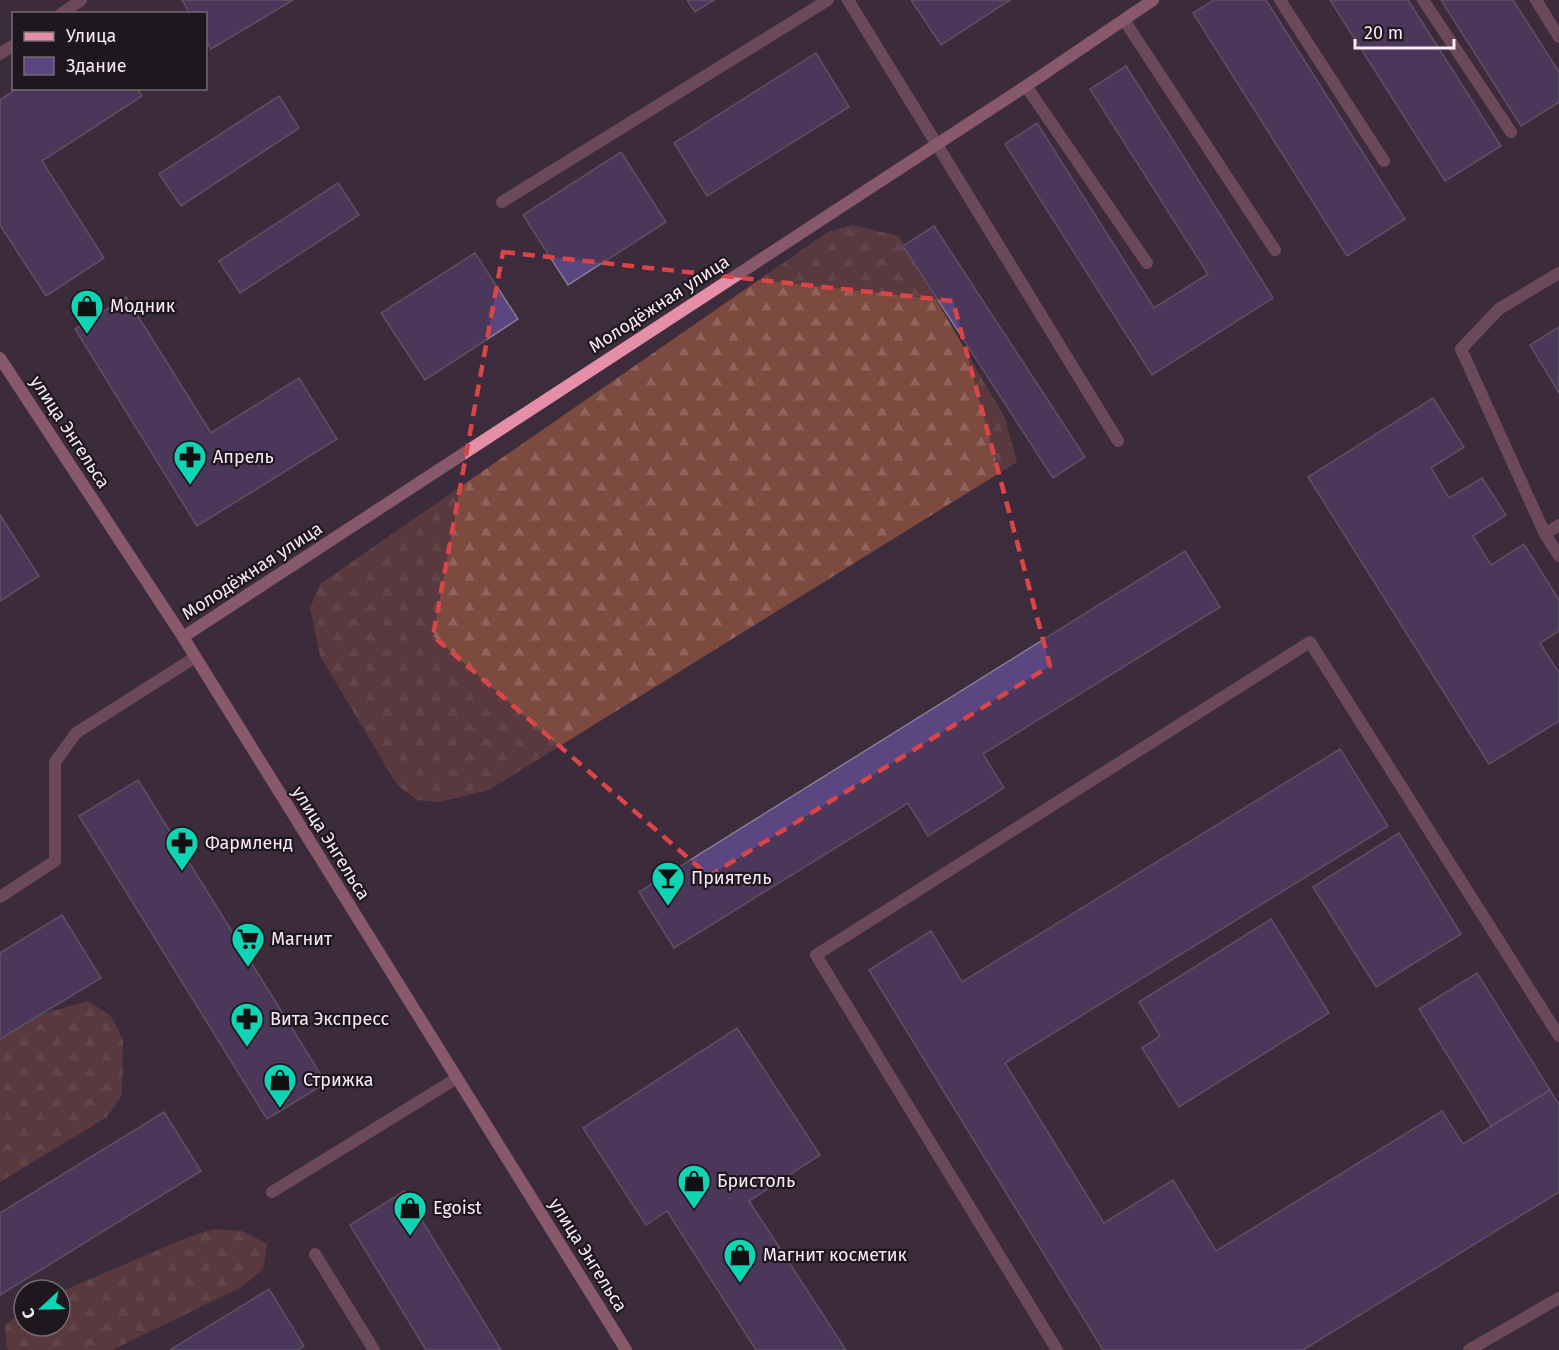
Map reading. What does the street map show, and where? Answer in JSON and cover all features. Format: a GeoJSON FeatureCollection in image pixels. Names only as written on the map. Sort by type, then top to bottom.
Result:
{"type":"FeatureCollection","features":[{"type":"Feature","properties":{"kind":"main road","name":"Молодёжная улица"},"geometry":{"type":"LineString","coordinates":[[183,638],[1026,86],[1153,0]]}},
{"type":"Feature","properties":{"kind":"main road","name":"улица Энгельса"},"geometry":{"type":"LineString","coordinates":[[0,358],[183,638],[626,1350]]}},
{"type":"Feature","properties":{"kind":"street"},"geometry":{"type":"LineString","coordinates":[[64,12],[81,0]]}},
{"type":"Feature","properties":{"kind":"street"},"geometry":{"type":"LineString","coordinates":[[502,202],[828,0]]}},
{"type":"Feature","properties":{"kind":"street"},"geometry":{"type":"LineString","coordinates":[[848,0],[1118,441]]}},
{"type":"Feature","properties":{"kind":"street"},"geometry":{"type":"LineString","coordinates":[[1280,0],[1384,160]]}},
{"type":"Feature","properties":{"kind":"street"},"geometry":{"type":"LineString","coordinates":[[1422,0],[1511,132]]}},
{"type":"Feature","properties":{"kind":"street"},"geometry":{"type":"LineString","coordinates":[[1536,0],[1559,37]]}},
{"type":"Feature","properties":{"kind":"street"},"geometry":{"type":"LineString","coordinates":[[1124,20],[1275,250]]}},
{"type":"Feature","properties":{"kind":"street"},"geometry":{"type":"LineString","coordinates":[[1026,86],[1147,263]]}},
{"type":"Feature","properties":{"kind":"street"},"geometry":{"type":"LineString","coordinates":[[1559,273],[1499,309],[1461,349],[1545,534],[1559,556]]}},
{"type":"Feature","properties":{"kind":"street"},"geometry":{"type":"LineString","coordinates":[[1545,534],[1559,525]]}},
{"type":"Feature","properties":{"kind":"street"},"geometry":{"type":"LineString","coordinates":[[1057,1350],[816,955],[1310,642],[1559,1036]]}},
{"type":"Feature","properties":{"kind":"street"},"geometry":{"type":"LineString","coordinates":[[0,897],[55,861],[55,762],[76,733],[195,658]]}},
{"type":"Feature","properties":{"kind":"street"},"geometry":{"type":"LineString","coordinates":[[272,1192],[457,1078]]}},
{"type":"Feature","properties":{"kind":"street"},"geometry":{"type":"LineString","coordinates":[[315,1254],[374,1350]]}},
{"type":"Feature","properties":{"kind":"street"},"geometry":{"type":"LineString","coordinates":[[1469,1350],[1559,1298]]}},
{"type":"Feature","properties":{"kind":"highlighted area"},"geometry":{"type":"Polygon","coordinates":[[[503,252],[953,301],[1050,666],[709,876],[433,636],[503,252]]]}},
{"type":"Feature","properties":{"kind":"green space"},"geometry":{"type":"Polygon","coordinates":[[[852,225],[899,236],[1005,418],[1017,462],[489,790],[439,802],[417,800],[397,785],[320,656],[310,608],[320,584],[828,232],[852,225]]]}},
{"type":"Feature","properties":{"kind":"green space"},"geometry":{"type":"Polygon","coordinates":[[[88,1001],[111,1016],[123,1040],[122,1095],[107,1117],[0,1182],[0,1037],[32,1017],[88,1001]]]}},
{"type":"Feature","properties":{"kind":"green space"},"geometry":{"type":"Polygon","coordinates":[[[213,1229],[242,1231],[267,1244],[263,1270],[240,1288],[112,1350],[9,1350],[7,1347],[5,1326],[12,1319],[12,1338],[72,1338],[72,1287],[186,1238],[213,1229]]]}},
{"type":"Feature","properties":{"kind":"building"},"geometry":{"type":"Polygon","coordinates":[[[182,0],[293,0],[211,49],[207,41],[207,12],[189,12],[182,0]]]}},
{"type":"Feature","properties":{"kind":"building"},"geometry":{"type":"Polygon","coordinates":[[[687,0],[714,0],[695,12],[687,0]]]}},
{"type":"Feature","properties":{"kind":"building"},"geometry":{"type":"Polygon","coordinates":[[[911,0],[1010,0],[941,45],[911,0]]]}},
{"type":"Feature","properties":{"kind":"building"},"geometry":{"type":"Polygon","coordinates":[[[1214,0],[1266,0],[1405,219],[1347,256],[1193,13],[1214,0]]]}},
{"type":"Feature","properties":{"kind":"building"},"geometry":{"type":"Polygon","coordinates":[[[1330,0],[1408,0],[1501,146],[1445,181],[1330,0]]]}},
{"type":"Feature","properties":{"kind":"building"},"geometry":{"type":"Polygon","coordinates":[[[1441,0],[1513,0],[1559,72],[1559,102],[1521,126],[1441,0]]]}},
{"type":"Feature","properties":{"kind":"building"},"geometry":{"type":"Polygon","coordinates":[[[816,53],[849,107],[707,196],[674,143],[816,53]]]}},
{"type":"Feature","properties":{"kind":"building"},"geometry":{"type":"Polygon","coordinates":[[[1126,66],[1273,298],[1152,375],[1005,144],[1037,123],[1154,308],[1208,274],[1090,89],[1126,66]]]}},
{"type":"Feature","properties":{"kind":"building"},"geometry":{"type":"Polygon","coordinates":[[[15,90],[138,90],[142,96],[42,161],[104,258],[46,296],[0,225],[0,100],[15,90]]]}},
{"type":"Feature","properties":{"kind":"building"},"geometry":{"type":"Polygon","coordinates":[[[279,96],[299,128],[181,206],[159,174],[279,96]]]}},
{"type":"Feature","properties":{"kind":"building"},"geometry":{"type":"Polygon","coordinates":[[[621,152],[666,222],[568,285],[523,215],[621,152]]]}},
{"type":"Feature","properties":{"kind":"building"},"geometry":{"type":"Polygon","coordinates":[[[338,183],[359,215],[240,293],[219,261],[338,183]]]}},
{"type":"Feature","properties":{"kind":"building"},"geometry":{"type":"Polygon","coordinates":[[[934,226],[1085,457],[1053,478],[903,246],[934,226]]]}},
{"type":"Feature","properties":{"kind":"building"},"geometry":{"type":"Polygon","coordinates":[[[475,253],[518,319],[425,380],[381,313],[475,253]]]}},
{"type":"Feature","properties":{"kind":"building"},"geometry":{"type":"Polygon","coordinates":[[[126,297],[211,433],[299,378],[337,439],[197,526],[75,329],[126,297]]]}},
{"type":"Feature","properties":{"kind":"building"},"geometry":{"type":"Polygon","coordinates":[[[1559,327],[1559,393],[1530,345],[1559,327]]]}},
{"type":"Feature","properties":{"kind":"building"},"geometry":{"type":"Polygon","coordinates":[[[1433,398],[1464,447],[1431,468],[1449,498],[1482,478],[1506,515],[1473,536],[1491,565],[1524,544],[1559,600],[1559,631],[1540,643],[1559,673],[1559,721],[1489,764],[1308,477],[1433,398]]]}},
{"type":"Feature","properties":{"kind":"building"},"geometry":{"type":"Polygon","coordinates":[[[0,515],[39,576],[0,601],[0,515]]]}},
{"type":"Feature","properties":{"kind":"building"},"geometry":{"type":"Polygon","coordinates":[[[1185,551],[1220,607],[983,754],[1004,788],[928,836],[908,803],[674,948],[639,892],[1185,551]]]}},
{"type":"Feature","properties":{"kind":"building"},"geometry":{"type":"Polygon","coordinates":[[[1340,749],[1388,826],[1005,1063],[1104,1223],[1173,1180],[1216,1251],[1442,1111],[1463,1144],[1550,1090],[1559,1105],[1559,1192],[1303,1350],[1103,1350],[869,970],[931,931],[962,982],[1340,749]]]}},
{"type":"Feature","properties":{"kind":"building"},"geometry":{"type":"Polygon","coordinates":[[[138,780],[326,1083],[267,1119],[79,816],[138,780]]]}},
{"type":"Feature","properties":{"kind":"building"},"geometry":{"type":"Polygon","coordinates":[[[1399,833],[1461,934],[1376,987],[1313,887],[1399,833]]]}},
{"type":"Feature","properties":{"kind":"building"},"geometry":{"type":"Polygon","coordinates":[[[62,915],[101,978],[0,1039],[0,953],[62,915]]]}},
{"type":"Feature","properties":{"kind":"building"},"geometry":{"type":"Polygon","coordinates":[[[1271,919],[1329,1013],[1179,1107],[1142,1048],[1160,1036],[1139,1002],[1271,919]]]}},
{"type":"Feature","properties":{"kind":"building"},"geometry":{"type":"Polygon","coordinates":[[[1477,973],[1550,1090],[1491,1126],[1419,1009],[1477,973]]]}},
{"type":"Feature","properties":{"kind":"building"},"geometry":{"type":"Polygon","coordinates":[[[737,1028],[820,1155],[749,1201],[846,1350],[756,1350],[667,1211],[646,1225],[583,1128],[737,1028]]]}},
{"type":"Feature","properties":{"kind":"building"},"geometry":{"type":"Polygon","coordinates":[[[164,1112],[201,1171],[28,1278],[12,1278],[12,1288],[0,1295],[0,1213],[164,1112]]]}},
{"type":"Feature","properties":{"kind":"building"},"geometry":{"type":"Polygon","coordinates":[[[404,1191],[501,1350],[426,1350],[350,1225],[404,1191]]]}},
{"type":"Feature","properties":{"kind":"building"},"geometry":{"type":"Polygon","coordinates":[[[269,1289],[304,1346],[298,1350],[170,1350],[269,1289]]]}},
{"type":"Feature","properties":{"kind":"place","name":"Модник"},"geometry":{"type":"Point","coordinates":[87,335]}},
{"type":"Feature","properties":{"kind":"place","name":"Апрель"},"geometry":{"type":"Point","coordinates":[190,486]}},
{"type":"Feature","properties":{"kind":"place","name":"Фармленд"},"geometry":{"type":"Point","coordinates":[182,872]}},
{"type":"Feature","properties":{"kind":"place","name":"Приятель"},"geometry":{"type":"Point","coordinates":[668,907]}},
{"type":"Feature","properties":{"kind":"place","name":"Магнит"},"geometry":{"type":"Point","coordinates":[248,968]}},
{"type":"Feature","properties":{"kind":"place","name":"Вита Экспресс"},"geometry":{"type":"Point","coordinates":[247,1048]}},
{"type":"Feature","properties":{"kind":"place","name":"Стрижка"},"geometry":{"type":"Point","coordinates":[280,1109]}},
{"type":"Feature","properties":{"kind":"place","name":"Бристоль"},"geometry":{"type":"Point","coordinates":[694,1210]}},
{"type":"Feature","properties":{"kind":"place","name":"Egoist"},"geometry":{"type":"Point","coordinates":[410,1237]}},
{"type":"Feature","properties":{"kind":"place","name":"Магнит косметик"},"geometry":{"type":"Point","coordinates":[740,1284]}}]}
